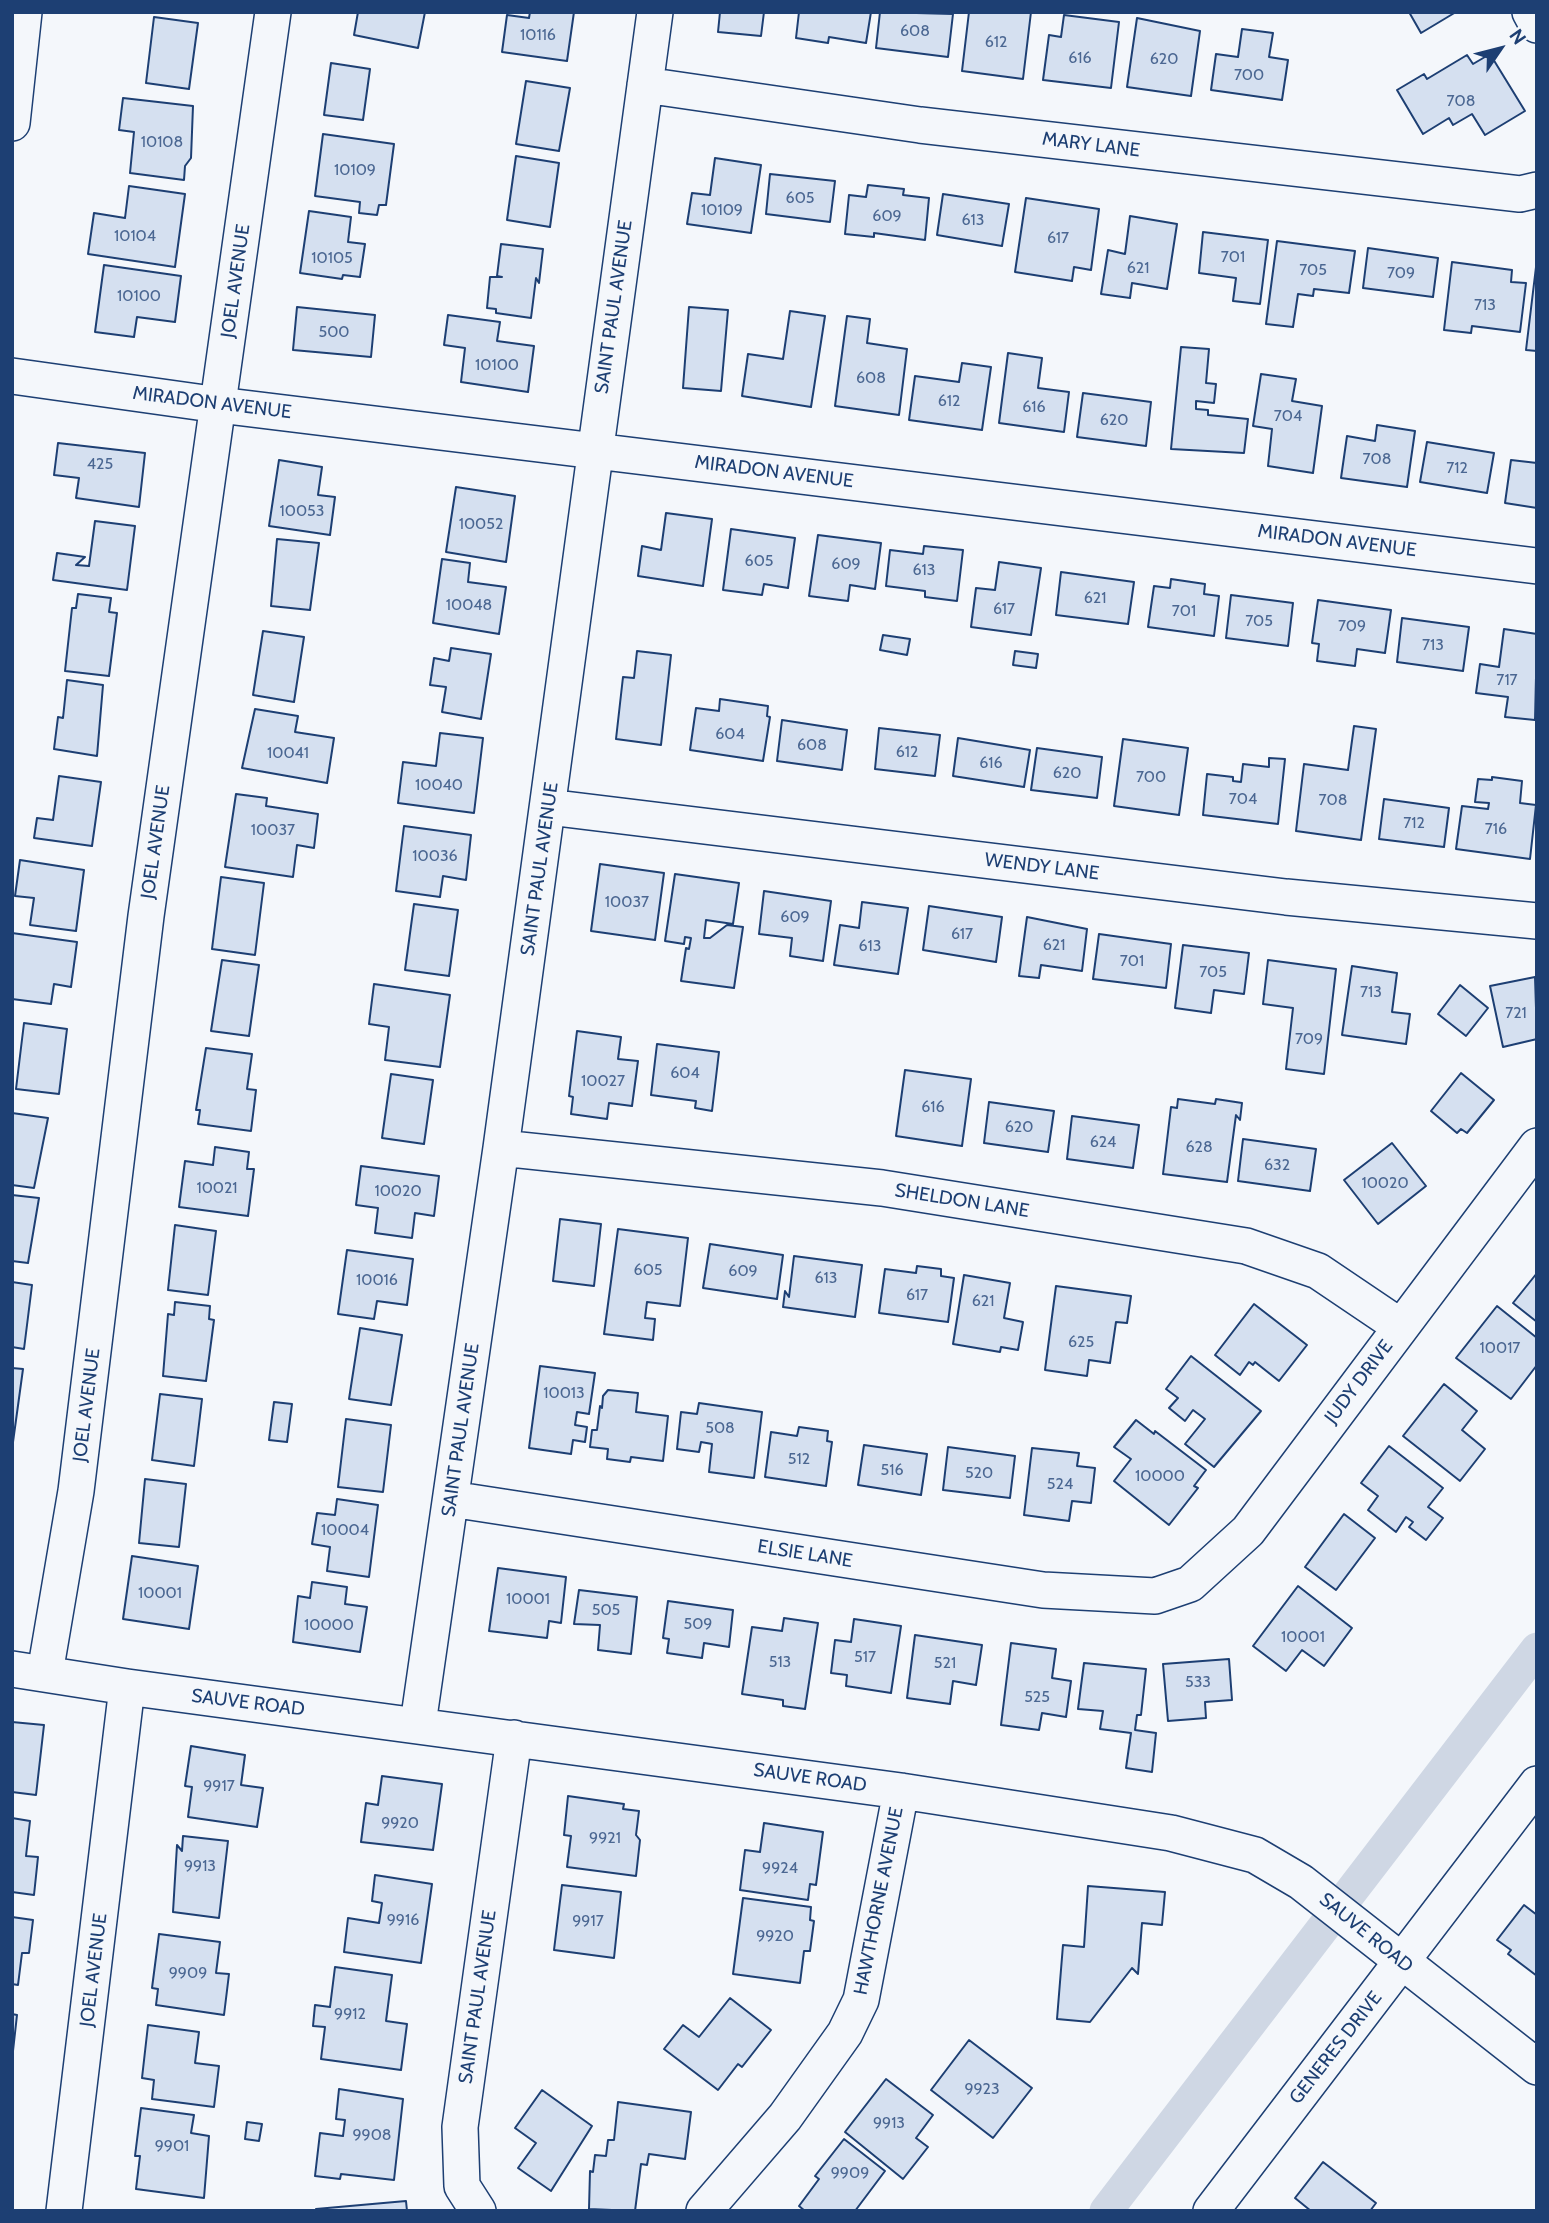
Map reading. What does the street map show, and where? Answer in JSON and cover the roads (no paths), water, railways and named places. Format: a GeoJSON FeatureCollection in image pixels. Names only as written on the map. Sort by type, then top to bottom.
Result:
{"type":"FeatureCollection","features":[{"type":"Feature","properties":{"kind":"street"},"geometry":{"type":"LineString","coordinates":[[12,123],[24,12]]}},
{"type":"Feature","properties":{"kind":"street","name":"JOEL AVENUE"},"geometry":{"type":"LineString","coordinates":[[29,1671],[76,1491],[146,916],[273,12]]}},
{"type":"Feature","properties":{"kind":"street","name":"SAINT PAUL AVENUE"},"geometry":{"type":"LineString","coordinates":[[418,1724],[501,1147],[655,12]]}},
{"type":"Feature","properties":{"kind":"street"},"geometry":{"type":"LineString","coordinates":[[1530,12],[1537,25]]}},
{"type":"Feature","properties":{"kind":"street","name":"MARY LANE"},"geometry":{"type":"LineString","coordinates":[[645,85],[920,125],[1520,194],[1537,190]]}},
{"type":"Feature","properties":{"kind":"street","name":"MIRADON AVENUE"},"geometry":{"type":"LineString","coordinates":[[12,376],[219,405],[1537,566]]}},
{"type":"Feature","properties":{"kind":"street","name":"WENDY LANE"},"geometry":{"type":"LineString","coordinates":[[548,807],[1286,897],[1537,921]]}},
{"type":"Feature","properties":{"kind":"street","name":"JUDY DRIVE"},"geometry":{"type":"LineString","coordinates":[[1160,1592],[1190,1584],[1248,1531],[1537,1146]]}},
{"type":"Feature","properties":{"kind":"street","name":"SHELDON LANE"},"geometry":{"type":"LineString","coordinates":[[501,1147],[882,1188],[1246,1246],[1318,1271],[1401,1327]]}},
{"type":"Feature","properties":{"kind":"street","name":"ELSIE LANE"},"geometry":{"type":"LineString","coordinates":[[451,1499],[1042,1590],[1155,1597],[1160,1592]]}},
{"type":"Feature","properties":{"kind":"street","name":"SAUVE ROAD"},"geometry":{"type":"LineString","coordinates":[[29,1671],[127,1688],[418,1724],[901,1791],[1171,1833],[1255,1855],[1301,1882],[1537,2067]]}},
{"type":"Feature","properties":{"kind":"street","name":"JOEL AVENUE"},"geometry":{"type":"LineString","coordinates":[[64,2211],[127,1688]]}},
{"type":"Feature","properties":{"kind":"street","name":"SAINT PAUL AVENUE"},"geometry":{"type":"LineString","coordinates":[[478,2211],[463,2186],[460,2127],[514,1738]]}},
{"type":"Feature","properties":{"kind":"street","name":"GENERES DRIVE"},"geometry":{"type":"LineString","coordinates":[[1211,2211],[1537,1784]]}},
{"type":"Feature","properties":{"kind":"street","name":"HAWTHORNE AVENUE"},"geometry":{"type":"LineString","coordinates":[[704,2211],[785,2117],[845,2033],[861,2000],[901,1791]]}},
{"type":"Feature","properties":{"kind":"waterway"},"geometry":{"type":"LineString","coordinates":[[1106,2211],[1537,1649]]}}]}
